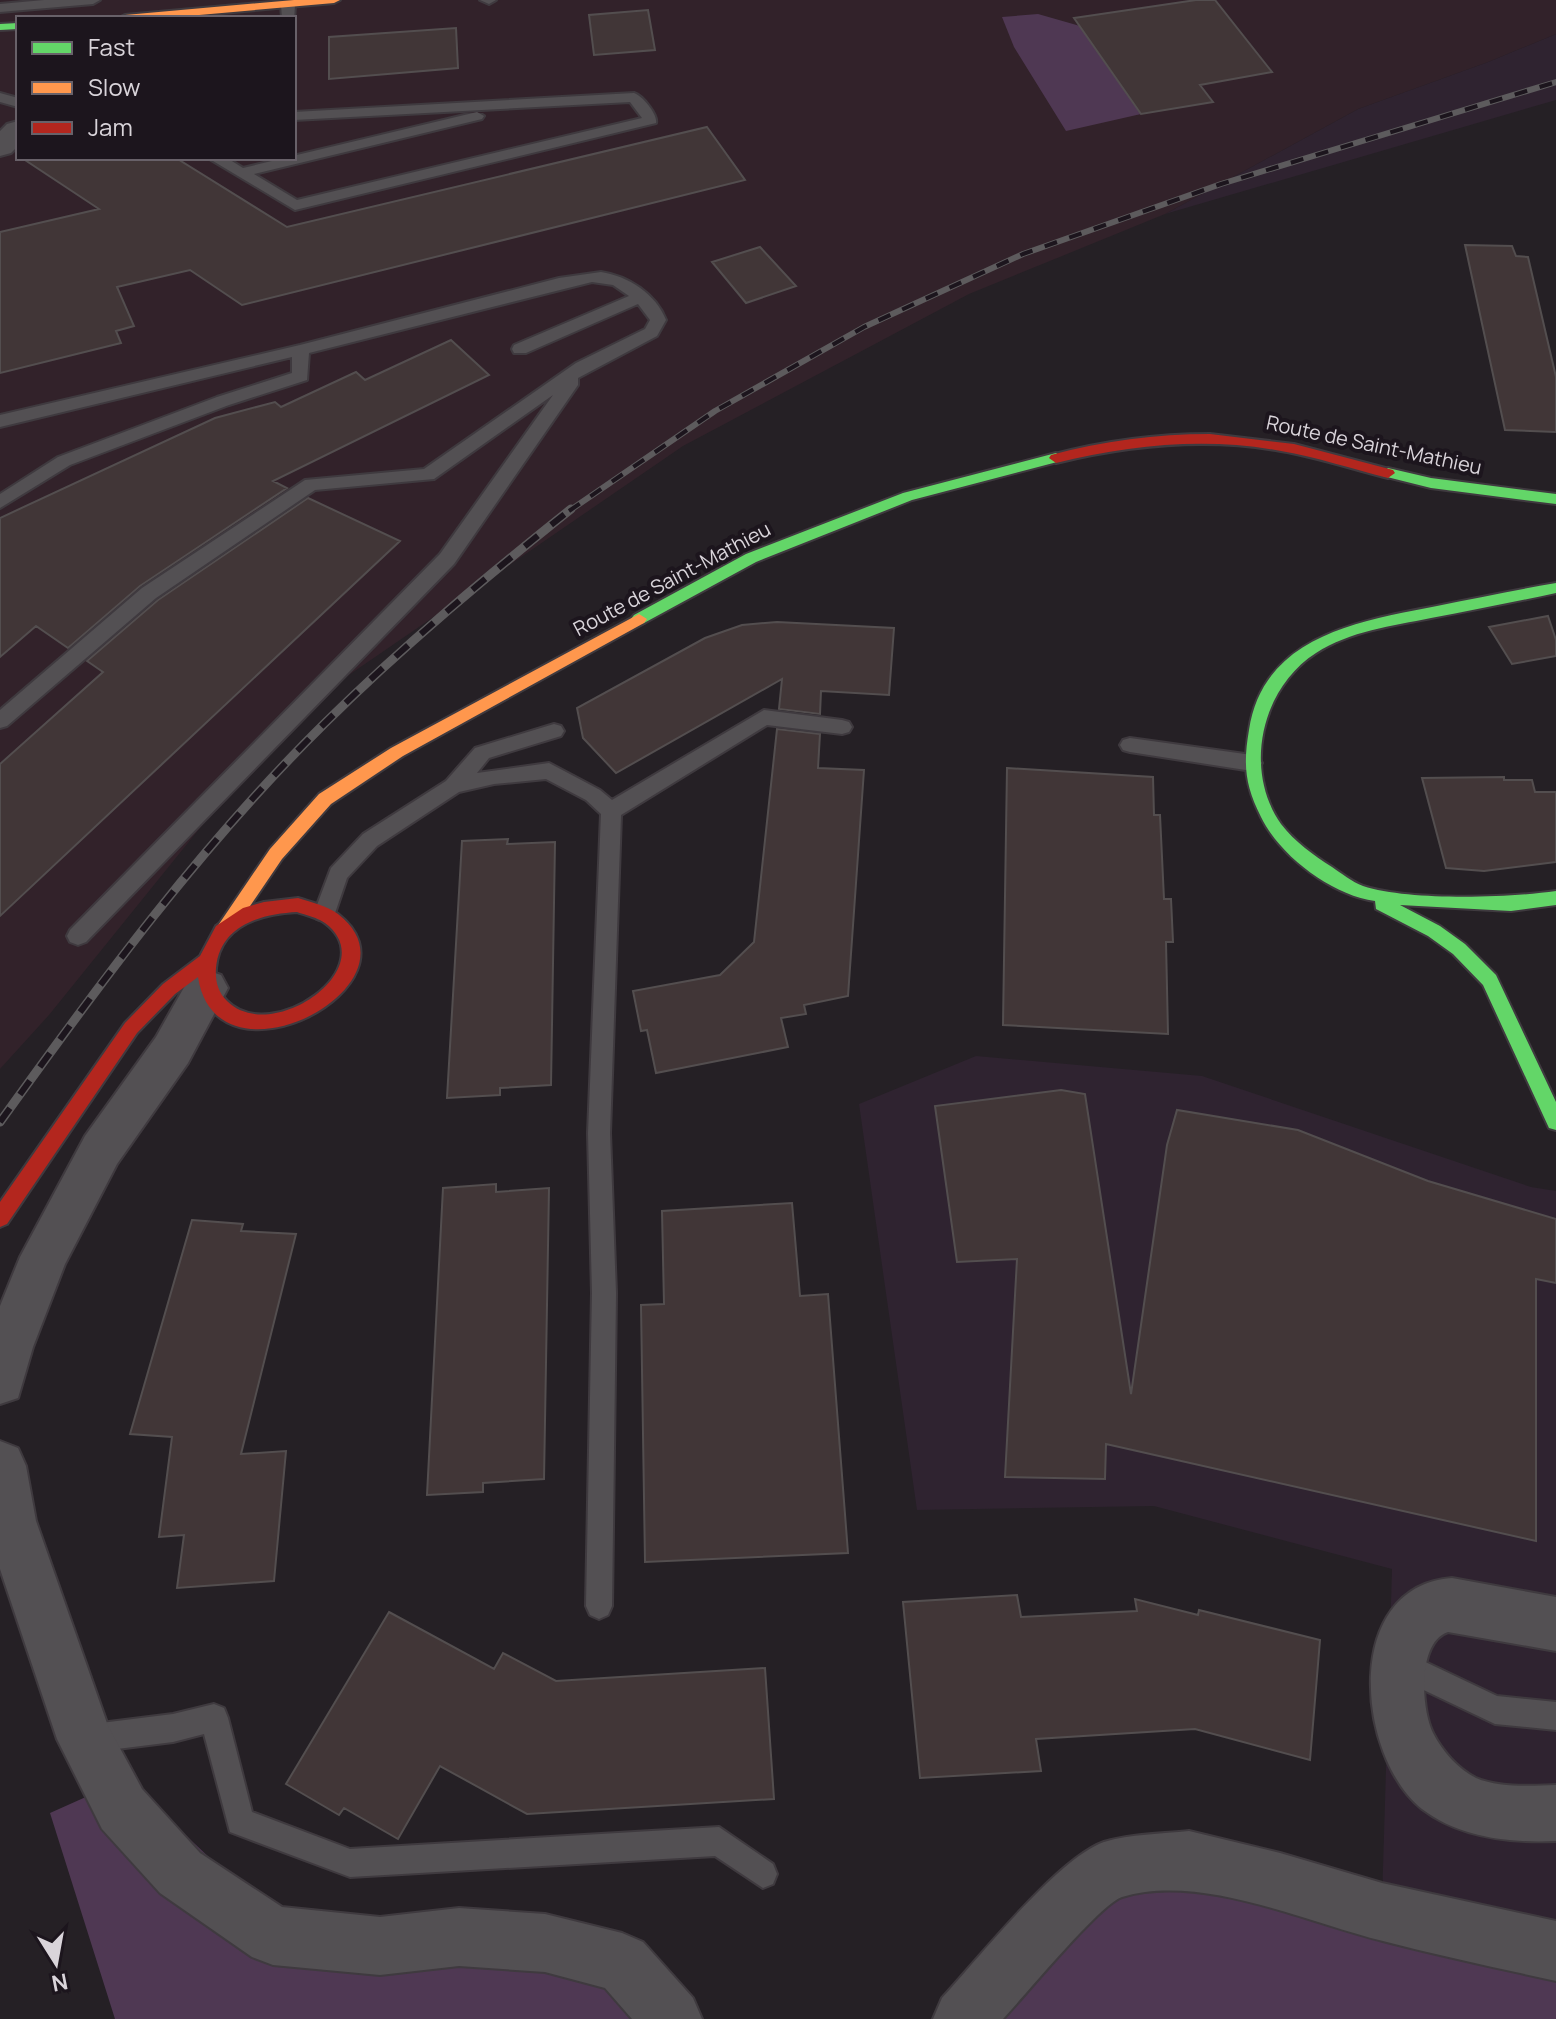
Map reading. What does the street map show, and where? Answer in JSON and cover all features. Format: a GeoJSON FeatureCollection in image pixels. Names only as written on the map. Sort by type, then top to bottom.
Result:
{"type":"FeatureCollection","features":[{"type":"Feature","properties":{"kind":"street"},"geometry":{"type":"LineString","coordinates":[[180,16],[289,12],[334,0]]}},
{"type":"Feature","properties":{"kind":"street"},"geometry":{"type":"LineString","coordinates":[[0,147],[16,132]]}},
{"type":"Feature","properties":{"kind":"street","name":"Route de Saint-Mathieu"},"geometry":{"type":"LineString","coordinates":[[225,929],[276,854],[325,799],[397,752],[751,558],[908,496],[1081,451],[1149,439],[1199,438],[1264,443],[1431,483],[1556,499]]}},
{"type":"Feature","properties":{"kind":"street"},"geometry":{"type":"LineString","coordinates":[[1490,980],[1459,949],[1434,931],[1358,892],[1302,857],[1275,828],[1259,796],[1252,763],[1260,710],[1278,677],[1310,649],[1357,627],[1556,588]]}},
{"type":"Feature","properties":{"kind":"street"},"geometry":{"type":"LineString","coordinates":[[1358,892],[1410,900],[1511,904],[1556,898]]}},
{"type":"Feature","properties":{"kind":"street"},"geometry":{"type":"LineString","coordinates":[[1482,923],[1487,914],[1511,904]]}},
{"type":"Feature","properties":{"kind":"street"},"geometry":{"type":"LineString","coordinates":[[0,1381],[8,1347],[44,1257],[101,1150],[172,1050],[205,975],[212,944],[243,915],[267,907],[298,905],[325,913],[343,927],[352,945],[349,973],[336,995],[315,1011],[291,1021],[256,1024],[224,1012],[205,975]]}},
{"type":"Feature","properties":{"kind":"street"},"geometry":{"type":"LineString","coordinates":[[1480,944],[1490,980],[1556,1122]]}},
{"type":"Feature","properties":{"kind":"street"},"geometry":{"type":"LineString","coordinates":[[0,1218],[131,1028],[169,989],[205,975]]}},
{"type":"Feature","properties":{"kind":"street"},"geometry":{"type":"LineString","coordinates":[[0,1466],[10,1521],[85,1739],[122,1809],[180,1873],[273,1936],[380,1946],[459,1937],[545,1943],[622,1963],[672,2019]]}},
{"type":"Feature","properties":{"kind":"street"},"geometry":{"type":"LineString","coordinates":[[1556,1624],[1447,1605],[1426,1614],[1410,1627],[1397,1662],[1399,1704],[1405,1737],[1424,1769],[1444,1791],[1485,1809],[1523,1815],[1556,1813]]}},
{"type":"Feature","properties":{"kind":"street"},"geometry":{"type":"LineString","coordinates":[[963,2019],[1065,1907],[1107,1870],[1189,1860],[1280,1882],[1382,1912],[1556,1951]]}},
{"type":"Feature","properties":{"kind":"lane"},"geometry":{"type":"LineString","coordinates":[[0,8],[93,0]]}},
{"type":"Feature","properties":{"kind":"lane"},"geometry":{"type":"LineString","coordinates":[[219,160],[295,205],[651,120],[634,97],[296,116]]}},
{"type":"Feature","properties":{"kind":"lane"},"geometry":{"type":"LineString","coordinates":[[296,160],[503,109],[638,101]]}},
{"type":"Feature","properties":{"kind":"lane"},"geometry":{"type":"LineString","coordinates":[[241,173],[294,160]]}},
{"type":"Feature","properties":{"kind":"lane"},"geometry":{"type":"LineString","coordinates":[[0,421],[300,350],[544,286],[600,275],[621,280],[655,311],[658,320],[651,332],[582,367],[428,475],[311,484],[149,593],[0,721]]}},
{"type":"Feature","properties":{"kind":"lane"},"geometry":{"type":"LineString","coordinates":[[520,349],[640,297]]}},
{"type":"Feature","properties":{"kind":"lane"},"geometry":{"type":"LineString","coordinates":[[0,502],[64,461],[223,401],[301,376],[300,350]]}},
{"type":"Feature","properties":{"kind":"lane"},"geometry":{"type":"LineString","coordinates":[[78,936],[447,559],[582,367]]}},
{"type":"Feature","properties":{"kind":"lane"},"geometry":{"type":"LineString","coordinates":[[611,811],[764,717],[842,727]]}},
{"type":"Feature","properties":{"kind":"lane"},"geometry":{"type":"LineString","coordinates":[[325,913],[338,874],[370,840],[453,786],[482,753],[554,731]]}},
{"type":"Feature","properties":{"kind":"lane"},"geometry":{"type":"LineString","coordinates":[[1130,745],[1252,763]]}},
{"type":"Feature","properties":{"kind":"lane"},"geometry":{"type":"LineString","coordinates":[[453,786],[494,776],[549,771],[593,795],[611,811]]}},
{"type":"Feature","properties":{"kind":"lane"},"geometry":{"type":"LineString","coordinates":[[599,1606],[604,1293],[599,1133],[611,811]]}},
{"type":"Feature","properties":{"kind":"lane"},"geometry":{"type":"LineString","coordinates":[[1397,1662],[1495,1710],[1556,1716]]}},
{"type":"Feature","properties":{"kind":"lane"},"geometry":{"type":"LineString","coordinates":[[85,1739],[173,1728],[214,1718],[240,1822],[350,1863],[719,1841],[763,1874]]}},
{"type":"Feature","properties":{"kind":"shaded area"},"geometry":{"type":"Polygon","coordinates":[[[0,0],[1556,0],[1556,34],[1358,109],[1165,214],[969,294],[683,446],[292,714],[49,1015],[0,1069],[0,0]]]}},
{"type":"Feature","properties":{"kind":"shaded area"},"geometry":{"type":"Polygon","coordinates":[[[1038,14],[1080,26],[1141,114],[1066,131],[1014,47],[1002,17],[1038,14]]]}},
{"type":"Feature","properties":{"kind":"shaded area"},"geometry":{"type":"Polygon","coordinates":[[[1556,34],[1556,100],[1165,214],[1358,109],[1556,34]]]}},
{"type":"Feature","properties":{"kind":"shaded area"},"geometry":{"type":"Polygon","coordinates":[[[976,1056],[1202,1076],[1531,1187],[1556,1191],[1556,1948],[1381,1935],[1392,1569],[1154,1506],[917,1510],[859,1104],[976,1056]]]}},
{"type":"Feature","properties":{"kind":"shaded area"},"geometry":{"type":"Polygon","coordinates":[[[126,1779],[280,1924],[606,1978],[646,2019],[115,2019],[50,1813],[126,1779]]]}},
{"type":"Feature","properties":{"kind":"shaded area"},"geometry":{"type":"Polygon","coordinates":[[[1174,1878],[1556,1981],[1556,2019],[993,2019],[1099,1906],[1174,1878]]]}},
{"type":"Feature","properties":{"kind":"building"},"geometry":{"type":"Polygon","coordinates":[[[1196,0],[1215,0],[1272,72],[1200,85],[1213,102],[1141,114],[1074,18],[1196,0]]]}},
{"type":"Feature","properties":{"kind":"building"},"geometry":{"type":"Polygon","coordinates":[[[648,10],[655,50],[594,55],[589,15],[648,10]]]}},
{"type":"Feature","properties":{"kind":"building"},"geometry":{"type":"Polygon","coordinates":[[[456,28],[458,68],[329,79],[329,37],[456,28]]]}},
{"type":"Feature","properties":{"kind":"building"},"geometry":{"type":"Polygon","coordinates":[[[707,127],[745,180],[242,305],[190,270],[117,287],[134,326],[116,331],[121,343],[0,373],[0,232],[99,209],[25,160],[179,160],[287,227],[707,127]]]}},
{"type":"Feature","properties":{"kind":"building"},"geometry":{"type":"Polygon","coordinates":[[[1465,245],[1512,246],[1516,256],[1528,257],[1556,377],[1556,432],[1505,430],[1465,245]]]}},
{"type":"Feature","properties":{"kind":"building"},"geometry":{"type":"Polygon","coordinates":[[[760,247],[796,286],[746,303],[712,262],[760,247]]]}},
{"type":"Feature","properties":{"kind":"building"},"geometry":{"type":"Polygon","coordinates":[[[451,340],[489,375],[273,481],[287,488],[140,586],[68,648],[36,626],[0,657],[0,518],[215,418],[275,402],[281,407],[356,372],[365,380],[451,340]]]}},
{"type":"Feature","properties":{"kind":"building"},"geometry":{"type":"Polygon","coordinates":[[[308,498],[400,541],[0,916],[0,764],[103,672],[87,661],[158,600],[308,498]]]}},
{"type":"Feature","properties":{"kind":"building"},"geometry":{"type":"Polygon","coordinates":[[[1548,616],[1556,640],[1556,656],[1512,664],[1489,627],[1548,616]]]}},
{"type":"Feature","properties":{"kind":"building"},"geometry":{"type":"Polygon","coordinates":[[[777,622],[894,628],[889,695],[821,691],[820,714],[779,709],[782,679],[616,773],[583,738],[577,708],[705,638],[742,625],[777,622]]]}},
{"type":"Feature","properties":{"kind":"building"},"geometry":{"type":"Polygon","coordinates":[[[777,729],[820,734],[818,768],[864,770],[848,996],[804,1005],[806,1014],[781,1018],[788,1047],[656,1073],[647,1030],[641,1031],[633,991],[720,975],[754,942],[777,729]]]}},
{"type":"Feature","properties":{"kind":"building"},"geometry":{"type":"Polygon","coordinates":[[[1007,768],[1153,777],[1154,815],[1160,815],[1164,899],[1171,899],[1173,942],[1166,942],[1168,1034],[1003,1025],[1007,768]]]}},
{"type":"Feature","properties":{"kind":"building"},"geometry":{"type":"Polygon","coordinates":[[[1504,777],[1504,780],[1532,780],[1535,792],[1556,792],[1556,862],[1484,871],[1446,868],[1422,778],[1504,777]]]}},
{"type":"Feature","properties":{"kind":"building"},"geometry":{"type":"Polygon","coordinates":[[[508,839],[507,844],[555,842],[551,1085],[500,1088],[500,1095],[447,1098],[462,841],[508,839]]]}},
{"type":"Feature","properties":{"kind":"building"},"geometry":{"type":"Polygon","coordinates":[[[1061,1090],[1085,1094],[1131,1394],[1167,1145],[1177,1110],[1298,1130],[1428,1181],[1556,1219],[1556,1283],[1536,1279],[1536,1541],[1106,1444],[1105,1479],[1005,1477],[1017,1259],[957,1262],[935,1106],[1061,1090]]]}},
{"type":"Feature","properties":{"kind":"building"},"geometry":{"type":"Polygon","coordinates":[[[496,1184],[496,1192],[549,1188],[544,1479],[483,1483],[483,1492],[427,1495],[443,1188],[496,1184]]]}},
{"type":"Feature","properties":{"kind":"building"},"geometry":{"type":"Polygon","coordinates":[[[792,1203],[800,1296],[828,1294],[848,1553],[645,1562],[641,1305],[664,1304],[662,1211],[792,1203]]]}},
{"type":"Feature","properties":{"kind":"building"},"geometry":{"type":"Polygon","coordinates":[[[192,1220],[243,1224],[241,1231],[296,1234],[241,1454],[286,1451],[274,1581],[177,1588],[184,1535],[159,1537],[172,1437],[130,1434],[192,1220]]]}},
{"type":"Feature","properties":{"kind":"building"},"geometry":{"type":"Polygon","coordinates":[[[1017,1595],[1021,1617],[1137,1611],[1135,1599],[1198,1615],[1199,1610],[1320,1640],[1310,1760],[1195,1729],[1036,1739],[1041,1771],[920,1778],[903,1602],[1017,1595]]]}},
{"type":"Feature","properties":{"kind":"building"},"geometry":{"type":"Polygon","coordinates":[[[389,1612],[494,1669],[503,1653],[556,1681],[765,1668],[774,1799],[527,1814],[440,1766],[398,1839],[344,1808],[339,1815],[286,1784],[389,1612]]]}},
{"type":"Feature","properties":{"kind":"railway"},"geometry":{"type":"LineString","coordinates":[[569,511],[715,411],[864,327],[1023,254],[1221,184],[1556,82]]}},
{"type":"Feature","properties":{"kind":"railway"},"geometry":{"type":"LineString","coordinates":[[0,1122],[154,916],[280,769],[354,694],[415,639],[571,509]]}},
{"type":"Feature","properties":{"kind":"traffic: fast"},"geometry":{"type":"LineString","coordinates":[[0,27],[16,26]]}},
{"type":"Feature","properties":{"kind":"traffic: fast"},"geometry":{"type":"LineString","coordinates":[[639,619],[751,558],[908,496],[1056,458]]}},
{"type":"Feature","properties":{"kind":"traffic: fast"},"geometry":{"type":"LineString","coordinates":[[1388,473],[1431,483],[1556,499]]}},
{"type":"Feature","properties":{"kind":"traffic: fast"},"geometry":{"type":"LineString","coordinates":[[1556,588],[1357,627],[1310,649],[1278,677],[1260,710],[1252,763],[1259,796],[1275,828],[1302,857],[1358,892],[1410,900],[1511,904],[1556,898]]}},
{"type":"Feature","properties":{"kind":"traffic: fast"},"geometry":{"type":"LineString","coordinates":[[1382,904],[1434,931],[1459,949],[1490,980],[1556,1122]]}},
{"type":"Feature","properties":{"kind":"traffic: slow"},"geometry":{"type":"LineString","coordinates":[[148,16],[334,0]]}},
{"type":"Feature","properties":{"kind":"traffic: slow"},"geometry":{"type":"LineString","coordinates":[[225,929],[276,854],[325,799],[397,752],[639,619]]}},
{"type":"Feature","properties":{"kind":"traffic: jam"},"geometry":{"type":"LineString","coordinates":[[1056,458],[1158,440],[1236,440],[1278,445],[1388,473]]}},
{"type":"Feature","properties":{"kind":"traffic: jam"},"geometry":{"type":"LineString","coordinates":[[298,905],[331,918],[348,936],[351,958],[342,980],[324,1000],[300,1015],[271,1022],[240,1018],[225,1011],[208,987],[206,973],[213,944],[222,931],[249,913],[298,905]]}},
{"type":"Feature","properties":{"kind":"traffic: jam"},"geometry":{"type":"LineString","coordinates":[[0,1218],[131,1028],[169,989],[204,962]]}}]}
